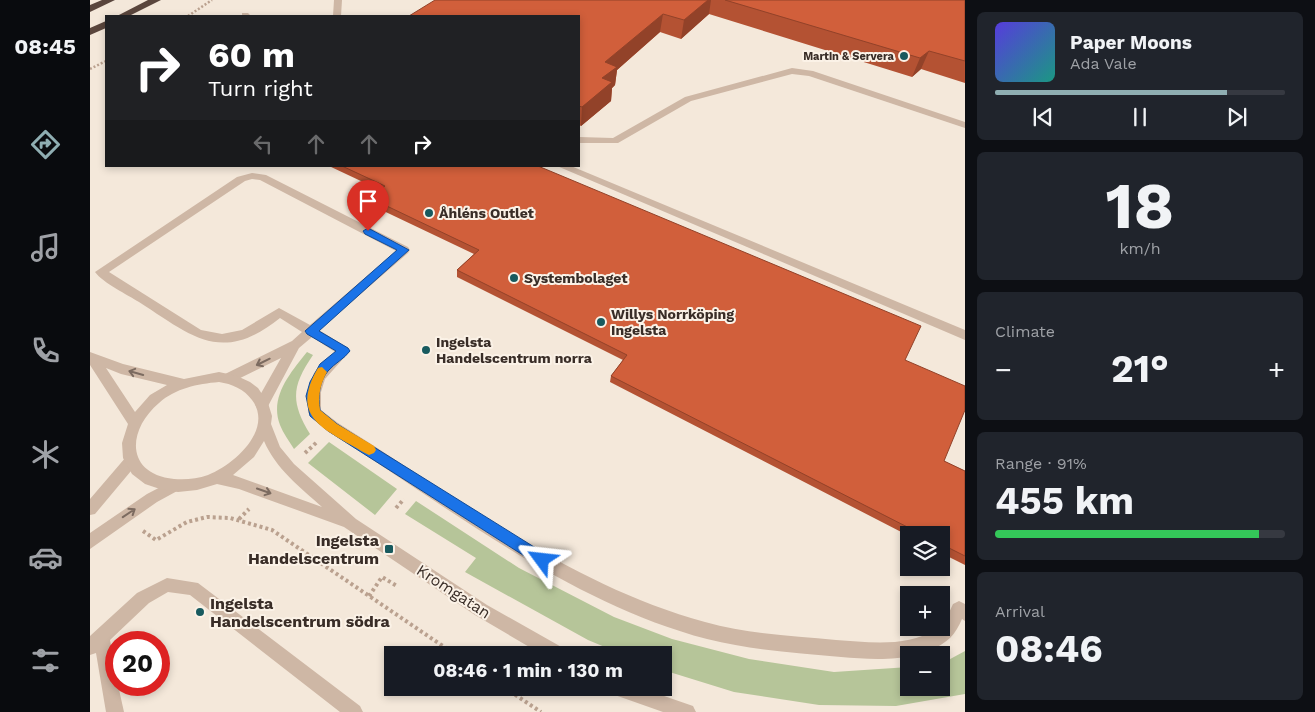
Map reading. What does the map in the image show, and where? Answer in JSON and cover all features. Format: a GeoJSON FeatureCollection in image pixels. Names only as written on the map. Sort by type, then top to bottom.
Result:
{"type":"FeatureCollection","features":[{"type":"Feature","properties":{"kind":"highway"},"geometry":{"type":"LineString","coordinates":[[90,9],[110,0]]}},
{"type":"Feature","properties":{"kind":"highway"},"geometry":{"type":"LineString","coordinates":[[124,15],[156,0]]}},
{"type":"Feature","properties":{"kind":"highway"},"geometry":{"type":"LineString","coordinates":[[90,32],[105,24]]}},
{"type":"Feature","properties":{"kind":"street"},"geometry":{"type":"LineString","coordinates":[[338,0],[338,15]]}},
{"type":"Feature","properties":{"kind":"street"},"geometry":{"type":"LineString","coordinates":[[580,140],[614,141],[688,99],[792,71],[810,73],[965,125]]}},
{"type":"Feature","properties":{"kind":"street"},"geometry":{"type":"LineString","coordinates":[[564,167],[965,335]]}},
{"type":"Feature","properties":{"kind":"street"},"geometry":{"type":"LineString","coordinates":[[230,378],[296,344],[311,331],[404,250],[262,177],[252,176],[241,179],[101,272],[198,334],[222,339],[245,334],[264,324],[279,312],[311,331],[344,351],[324,368],[316,382],[312,396],[315,412],[333,427],[528,552],[585,583],[689,625],[773,643],[858,650],[921,646],[945,632],[959,609],[965,613]]}},
{"type":"Feature","properties":{"kind":"street"},"geometry":{"type":"LineString","coordinates":[[262,404],[273,381],[296,344]]}},
{"type":"Feature","properties":{"kind":"street"},"geometry":{"type":"LineString","coordinates":[[91,358],[148,376],[182,383]]}},
{"type":"Feature","properties":{"kind":"street"},"geometry":{"type":"LineString","coordinates":[[91,358],[134,422]]}},
{"type":"Feature","properties":{"kind":"street"},"geometry":{"type":"LineString","coordinates":[[201,378],[230,378],[248,387],[258,396],[265,416],[259,440],[249,454],[217,478],[195,485],[174,486],[155,482],[141,474],[131,461],[128,442],[134,422],[151,402],[162,393],[182,383],[201,378]]}},
{"type":"Feature","properties":{"kind":"street","name":"Kromgatan"},"geometry":{"type":"LineString","coordinates":[[264,424],[275,450],[289,468],[351,524],[481,610],[543,646]]}},
{"type":"Feature","properties":{"kind":"street"},"geometry":{"type":"LineString","coordinates":[[90,510],[131,461]]}},
{"type":"Feature","properties":{"kind":"street","name":"Kromgatan"},"geometry":{"type":"LineString","coordinates":[[217,478],[240,482],[351,524]]}},
{"type":"Feature","properties":{"kind":"street"},"geometry":{"type":"LineString","coordinates":[[90,542],[152,498],[174,486]]}},
{"type":"Feature","properties":{"kind":"street"},"geometry":{"type":"LineString","coordinates":[[115,712],[95,642],[143,598],[168,585],[193,588],[354,712]]}},
{"type":"Feature","properties":{"kind":"street"},"geometry":{"type":"LineString","coordinates":[[641,696],[686,712]]}},
{"type":"Feature","properties":{"kind":"path"},"geometry":{"type":"LineString","coordinates":[[190,15],[212,0]]}},
{"type":"Feature","properties":{"kind":"path"},"geometry":{"type":"LineString","coordinates":[[90,69],[105,62]]}},
{"type":"Feature","properties":{"kind":"path"},"geometry":{"type":"LineString","coordinates":[[124,517],[156,540],[189,521],[217,517],[239,519],[272,530],[443,646]]}},
{"type":"Feature","properties":{"kind":"path"},"geometry":{"type":"LineString","coordinates":[[369,596],[382,577],[397,586]]}},
{"type":"Feature","properties":{"kind":"path"},"geometry":{"type":"LineString","coordinates":[[517,696],[541,712]]}},
{"type":"Feature","properties":{"kind":"green space"},"geometry":{"type":"Polygon","coordinates":[[[307,352],[313,355],[301,376],[296,394],[299,412],[310,434],[294,449],[280,425],[277,405],[283,386],[307,352]]]}},
{"type":"Feature","properties":{"kind":"green space"},"geometry":{"type":"Polygon","coordinates":[[[329,442],[397,489],[375,515],[308,463],[329,442]]]}},
{"type":"Feature","properties":{"kind":"green space"},"geometry":{"type":"Polygon","coordinates":[[[416,501],[519,568],[614,617],[672,639],[749,659],[834,672],[900,668],[900,696],[950,696],[950,659],[965,651],[965,694],[896,706],[819,705],[734,692],[672,673],[672,646],[602,646],[588,640],[465,572],[476,558],[405,514],[416,501]]]}},
{"type":"Feature","properties":{"kind":"building"},"geometry":{"type":"Polygon","coordinates":[[[435,0],[708,0],[684,20],[663,14],[605,62],[617,67],[602,78],[612,82],[582,107],[580,106],[580,15],[411,15],[435,0]]]}},
{"type":"Feature","properties":{"kind":"building"},"geometry":{"type":"Polygon","coordinates":[[[725,0],[965,0],[965,61],[929,51],[920,58],[725,0]]]}},
{"type":"Feature","properties":{"kind":"building"},"geometry":{"type":"Polygon","coordinates":[[[344,167],[540,167],[921,326],[905,360],[965,386],[965,410],[944,461],[965,471],[965,556],[950,548],[950,526],[905,526],[611,376],[627,355],[457,270],[479,250],[370,198],[385,186],[344,167]]]}},
{"type":"Feature","properties":{"kind":"slow traffic"},"geometry":{"type":"LineString","coordinates":[[322,372],[316,382],[312,396],[315,412],[333,427],[369,450]]}},
{"type":"Feature","properties":{"kind":"place","name":"Martin & Servera"},"geometry":{"type":"Point","coordinates":[904,56]}},
{"type":"Feature","properties":{"kind":"place","name":"Åhléns Outlet"},"geometry":{"type":"Point","coordinates":[429,213]}},
{"type":"Feature","properties":{"kind":"place","name":"Systembolaget"},"geometry":{"type":"Point","coordinates":[514,278]}},
{"type":"Feature","properties":{"kind":"place","name":"Willys Norrköping Ingelsta"},"geometry":{"type":"Point","coordinates":[601,322]}},
{"type":"Feature","properties":{"kind":"place","name":"Ingelsta Handelscentrum norra"},"geometry":{"type":"Point","coordinates":[426,350]}},
{"type":"Feature","properties":{"kind":"place","name":"Ingelsta Handelscentrum"},"geometry":{"type":"Point","coordinates":[389,549]}},
{"type":"Feature","properties":{"kind":"place","name":"Ingelsta Handelscentrum södra"},"geometry":{"type":"Point","coordinates":[200,612]}},
{"type":"Feature","properties":{"kind":"route"},"geometry":{"type":"LineString","coordinates":[[368,231],[404,250],[311,331],[344,351],[324,368],[316,382],[312,396],[315,412],[333,427],[542,560]]}}]}
